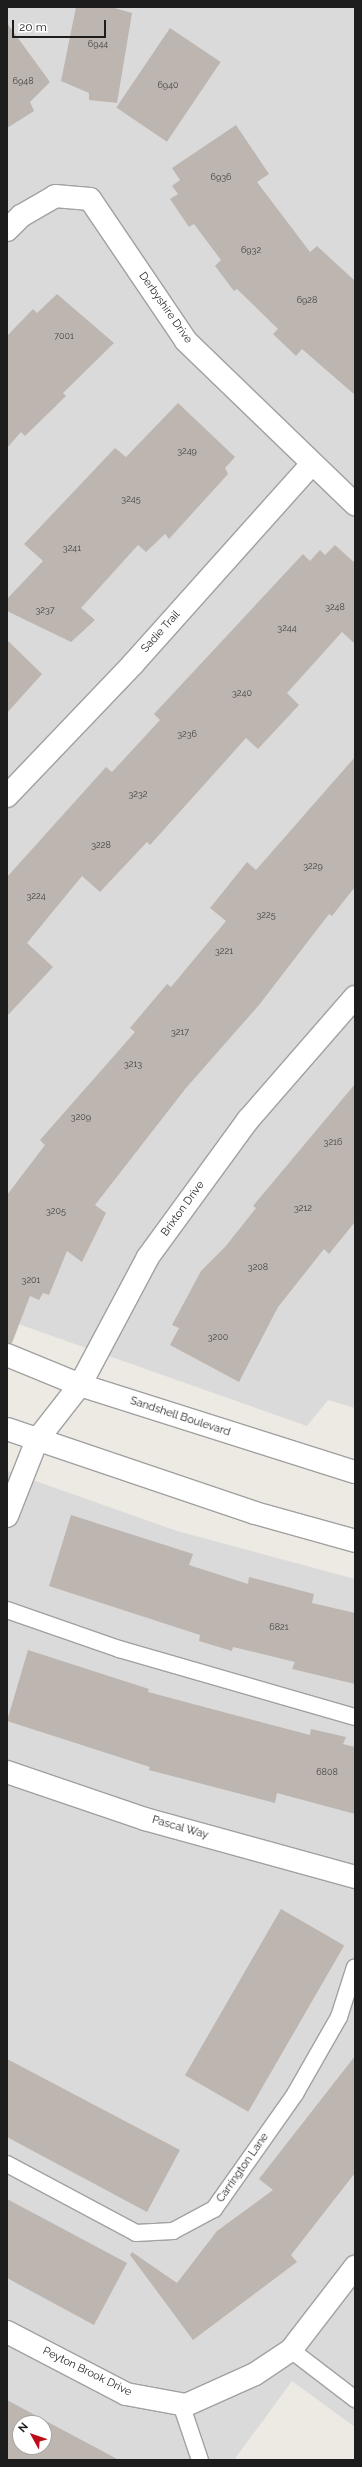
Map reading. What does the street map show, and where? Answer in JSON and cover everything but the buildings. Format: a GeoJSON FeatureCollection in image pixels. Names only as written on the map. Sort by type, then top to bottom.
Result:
{"type":"FeatureCollection","features":[{"type":"Feature","properties":{"kind":"street","name":"Derbyshire Drive"},"geometry":{"type":"LineString","coordinates":[[7,230],[21,216],[56,196],[90,199],[186,341],[355,504]]}},
{"type":"Feature","properties":{"kind":"street","name":"Sadie Trail"},"geometry":{"type":"LineString","coordinates":[[7,796],[133,664],[312,464]]}},
{"type":"Feature","properties":{"kind":"street","name":"Brixton Drive"},"geometry":{"type":"LineString","coordinates":[[7,1516],[37,1440],[80,1385],[148,1257],[248,1120],[355,997]]}},
{"type":"Feature","properties":{"kind":"street","name":"Sandshell Boulevard"},"geometry":{"type":"LineString","coordinates":[[7,1355],[80,1385],[355,1472]]}},
{"type":"Feature","properties":{"kind":"street"},"geometry":{"type":"LineString","coordinates":[[7,1429],[255,1514],[355,1542]]}},
{"type":"Feature","properties":{"kind":"street","name":"Pascal Way"},"geometry":{"type":"LineString","coordinates":[[7,1772],[145,1819],[355,1878]]}},
{"type":"Feature","properties":{"kind":"street"},"geometry":{"type":"LineString","coordinates":[[182,2404],[255,2374],[291,2350],[355,2267]]}},
{"type":"Feature","properties":{"kind":"street","name":"Peyton Brook Drive"},"geometry":{"type":"LineString","coordinates":[[7,2332],[126,2394],[182,2404]]}},
{"type":"Feature","properties":{"kind":"lane"},"geometry":{"type":"LineString","coordinates":[[7,1610],[119,1649],[355,1718]]}},
{"type":"Feature","properties":{"kind":"lane","name":"Carrington Lane"},"geometry":{"type":"LineString","coordinates":[[7,2164],[136,2233],[173,2231],[214,2209],[295,2094],[339,2017],[355,1967]]}},
{"type":"Feature","properties":{"kind":"lane"},"geometry":{"type":"LineString","coordinates":[[291,2350],[355,2399]]}},
{"type":"Feature","properties":{"kind":"lane"},"geometry":{"type":"LineString","coordinates":[[182,2404],[200,2460]]}},
{"type":"Feature","properties":{"kind":"shaded area"},"geometry":{"type":"Polygon","coordinates":[[[7,7],[355,7],[355,1408],[328,1400],[307,1426],[7,1320],[7,7]]]}},
{"type":"Feature","properties":{"kind":"shaded area"},"geometry":{"type":"Polygon","coordinates":[[[7,1471],[177,1531],[355,1579],[355,2427],[292,2381],[234,2460],[7,2460],[7,1471]]]}}]}
